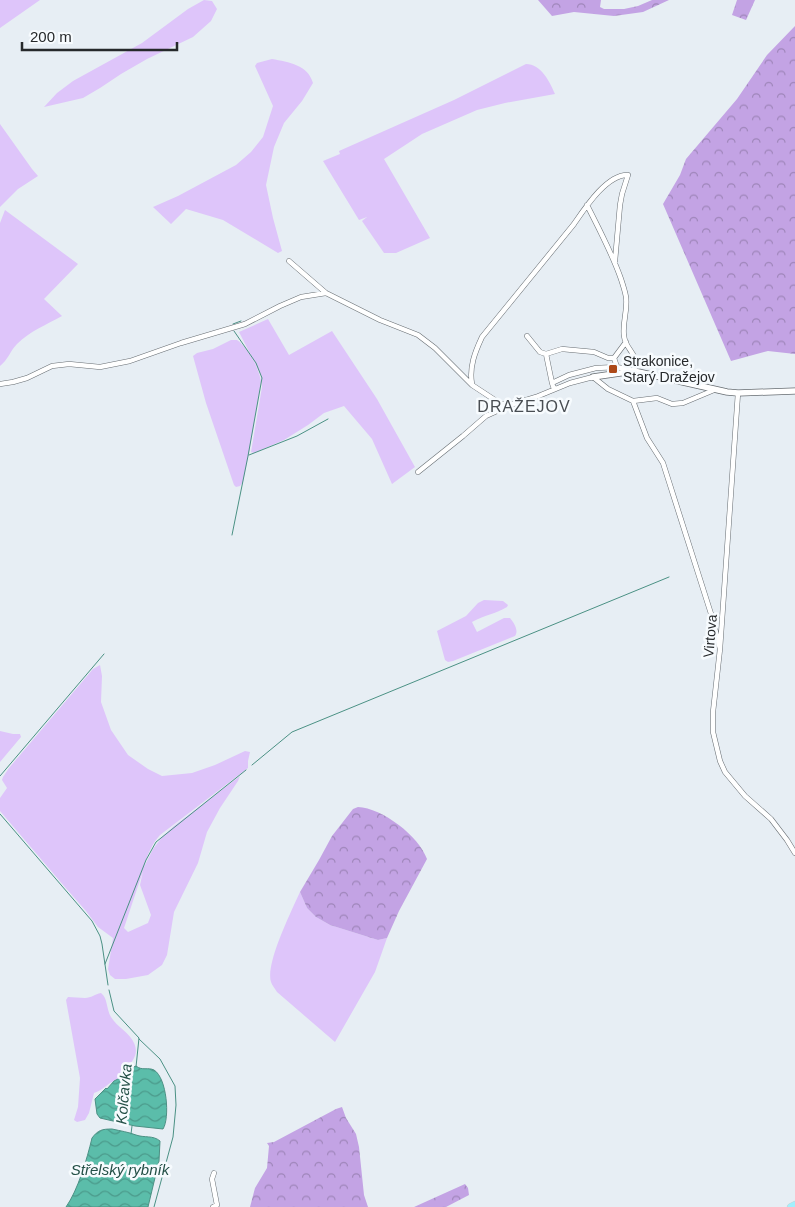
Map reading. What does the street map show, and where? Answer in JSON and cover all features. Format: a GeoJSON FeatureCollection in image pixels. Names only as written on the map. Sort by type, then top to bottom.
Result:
{"type":"FeatureCollection","features":[{"type":"Feature","properties":{"kind":"street"},"geometry":{"type":"LineString","coordinates":[[472,385],[471,372],[476,350],[482,337],[574,224],[586,205],[616,178],[628,175],[620,206],[615,260]]}},
{"type":"Feature","properties":{"kind":"street"},"geometry":{"type":"LineString","coordinates":[[586,205],[615,260],[626,295],[624,335],[634,354],[636,363],[634,371]]}},
{"type":"Feature","properties":{"kind":"street"},"geometry":{"type":"LineString","coordinates":[[289,261],[326,293],[380,320],[418,335],[435,348],[472,385],[501,404],[513,404],[536,398],[570,383],[593,377],[634,371]]}},
{"type":"Feature","properties":{"kind":"street"},"geometry":{"type":"LineString","coordinates":[[0,384],[26,378],[52,366],[69,364],[100,367],[130,361],[181,343],[245,324],[301,297],[326,293]]}},
{"type":"Feature","properties":{"kind":"street"},"geometry":{"type":"LineString","coordinates":[[528,336],[540,352],[546,354],[562,350],[594,352],[608,358],[614,358]]}},
{"type":"Feature","properties":{"kind":"street"},"geometry":{"type":"LineString","coordinates":[[614,358],[626,342]]}},
{"type":"Feature","properties":{"kind":"street"},"geometry":{"type":"LineString","coordinates":[[546,354],[554,389]]}},
{"type":"Feature","properties":{"kind":"street"},"geometry":{"type":"LineString","coordinates":[[614,358],[617,367]]}},
{"type":"Feature","properties":{"kind":"street"},"geometry":{"type":"LineString","coordinates":[[552,383],[570,375],[596,368],[617,367],[715,390],[738,393],[795,391]]}},
{"type":"Feature","properties":{"kind":"street"},"geometry":{"type":"LineString","coordinates":[[459,373],[467,374],[471,372]]}},
{"type":"Feature","properties":{"kind":"street"},"geometry":{"type":"LineString","coordinates":[[593,377],[608,389],[632,401],[657,398],[672,404],[683,403],[715,390]]}},
{"type":"Feature","properties":{"kind":"street","name":"Virtova"},"geometry":{"type":"LineString","coordinates":[[738,393],[713,732],[720,761],[725,772],[745,796],[771,819],[795,853]]}},
{"type":"Feature","properties":{"kind":"street"},"geometry":{"type":"LineString","coordinates":[[632,401],[647,438],[663,463],[713,620],[720,649]]}},
{"type":"Feature","properties":{"kind":"street"},"geometry":{"type":"LineString","coordinates":[[418,472],[486,416],[500,408],[501,404]]}},
{"type":"Feature","properties":{"kind":"street"},"geometry":{"type":"LineString","coordinates":[[214,1173],[212,1179],[216,1206]]}},
{"type":"Feature","properties":{"kind":"shaded area"},"geometry":{"type":"Polygon","coordinates":[[[0,0],[40,0],[0,28],[0,0]]]}},
{"type":"Feature","properties":{"kind":"shaded area"},"geometry":{"type":"Polygon","coordinates":[[[204,0],[212,1],[217,9],[211,21],[193,37],[147,59],[83,98],[44,107],[57,93],[73,81],[142,43],[188,9],[204,0]]]}},
{"type":"Feature","properties":{"kind":"shaded area"},"geometry":{"type":"Polygon","coordinates":[[[272,59],[297,65],[307,72],[313,83],[302,101],[284,123],[274,147],[266,185],[282,251],[278,253],[223,220],[186,209],[171,224],[153,207],[236,165],[251,152],[263,137],[273,106],[255,66],[257,63],[272,59]]]}},
{"type":"Feature","properties":{"kind":"shaded area"},"geometry":{"type":"Polygon","coordinates":[[[526,64],[540,70],[548,79],[555,94],[477,110],[422,134],[384,159],[430,238],[396,253],[384,253],[362,221],[367,217],[359,220],[323,161],[340,154],[339,151],[454,100],[526,64]]]}},
{"type":"Feature","properties":{"kind":"shaded area"},"geometry":{"type":"Polygon","coordinates":[[[0,124],[38,176],[18,189],[0,207],[0,124]]]}},
{"type":"Feature","properties":{"kind":"shaded area"},"geometry":{"type":"Polygon","coordinates":[[[5,210],[78,264],[44,299],[62,316],[22,339],[0,366],[0,223],[5,210]]]}},
{"type":"Feature","properties":{"kind":"shaded area"},"geometry":{"type":"Polygon","coordinates":[[[268,319],[289,355],[332,331],[377,399],[415,467],[392,484],[372,439],[344,406],[324,413],[284,440],[254,453],[251,452],[262,387],[261,375],[239,332],[268,319]]]}},
{"type":"Feature","properties":{"kind":"shaded area"},"geometry":{"type":"Polygon","coordinates":[[[231,340],[237,340],[249,353],[261,382],[243,482],[240,486],[236,487],[206,403],[193,356],[231,340]]]}},
{"type":"Feature","properties":{"kind":"shaded area"},"geometry":{"type":"Polygon","coordinates":[[[484,600],[503,601],[508,605],[472,622],[477,632],[504,618],[510,618],[516,629],[515,636],[448,662],[445,660],[437,631],[466,616],[478,603],[484,600]]]}},
{"type":"Feature","properties":{"kind":"shaded area"},"geometry":{"type":"Polygon","coordinates":[[[100,665],[102,676],[101,702],[111,730],[128,755],[148,769],[162,776],[192,773],[245,751],[250,752],[248,768],[160,835],[152,846],[144,867],[153,849],[162,837],[240,776],[207,832],[198,863],[174,912],[167,955],[162,965],[148,975],[126,979],[115,979],[110,975],[108,969],[113,938],[98,927],[0,811],[0,798],[7,788],[2,780],[3,777],[93,669],[100,665]],[[143,871],[124,928],[128,932],[148,923],[151,915],[140,885],[143,871]]]}},
{"type":"Feature","properties":{"kind":"shaded area"},"geometry":{"type":"Polygon","coordinates":[[[0,731],[20,734],[21,737],[0,762],[0,731]]]}},
{"type":"Feature","properties":{"kind":"shaded area"},"geometry":{"type":"Polygon","coordinates":[[[300,892],[307,908],[316,917],[330,925],[378,940],[387,938],[375,972],[335,1042],[277,992],[271,982],[270,974],[275,950],[300,892]]]}},
{"type":"Feature","properties":{"kind":"shaded area"},"geometry":{"type":"Polygon","coordinates":[[[101,993],[105,998],[111,1017],[132,1039],[136,1054],[121,1077],[94,1093],[89,1113],[85,1120],[77,1122],[74,1120],[78,1107],[80,1078],[66,1000],[68,997],[87,998],[101,993]]]}},
{"type":"Feature","properties":{"kind":"green space"},"geometry":{"type":"Polygon","coordinates":[[[538,0],[601,0],[600,7],[604,9],[624,9],[652,0],[669,0],[643,12],[614,16],[574,12],[552,16],[538,0]]]}},
{"type":"Feature","properties":{"kind":"green space"},"geometry":{"type":"Polygon","coordinates":[[[737,0],[755,0],[746,20],[732,15],[737,0]]]}},
{"type":"Feature","properties":{"kind":"green space"},"geometry":{"type":"Polygon","coordinates":[[[795,26],[795,354],[768,351],[731,361],[663,204],[680,175],[686,159],[737,99],[767,55],[795,26]]]}},
{"type":"Feature","properties":{"kind":"green space"},"geometry":{"type":"Polygon","coordinates":[[[358,807],[378,812],[398,825],[416,841],[427,859],[387,938],[378,940],[330,925],[316,917],[307,908],[300,892],[332,836],[353,809],[358,807]]]}},
{"type":"Feature","properties":{"kind":"green space"},"geometry":{"type":"Polygon","coordinates":[[[342,1107],[346,1118],[356,1134],[364,1195],[368,1207],[250,1207],[255,1188],[267,1168],[269,1146],[267,1143],[274,1142],[342,1107]]]}},
{"type":"Feature","properties":{"kind":"green space"},"geometry":{"type":"Polygon","coordinates":[[[465,1184],[469,1195],[446,1207],[414,1207],[465,1184]]]}},
{"type":"Feature","properties":{"kind":"water"},"geometry":{"type":"Polygon","coordinates":[[[136,1066],[154,1070],[162,1081],[167,1108],[163,1129],[135,1126],[100,1118],[97,1114],[95,1099],[114,1081],[120,1078],[125,1070],[136,1066]]]}},
{"type":"Feature","properties":{"kind":"water","name":"Střelský rybník"},"geometry":{"type":"Polygon","coordinates":[[[112,1129],[160,1141],[159,1161],[148,1207],[66,1207],[85,1165],[92,1138],[100,1130],[112,1129]]]}},
{"type":"Feature","properties":{"kind":"waterway"},"geometry":{"type":"LineString","coordinates":[[233,324],[241,321]]}},
{"type":"Feature","properties":{"kind":"waterway"},"geometry":{"type":"LineString","coordinates":[[232,535],[262,378],[256,363],[234,331]]}},
{"type":"Feature","properties":{"kind":"waterway"},"geometry":{"type":"LineString","coordinates":[[249,455],[297,436],[328,419]]}},
{"type":"Feature","properties":{"kind":"waterway"},"geometry":{"type":"LineString","coordinates":[[252,765],[292,732],[669,577]]}},
{"type":"Feature","properties":{"kind":"waterway"},"geometry":{"type":"LineString","coordinates":[[0,776],[104,654]]}},
{"type":"Feature","properties":{"kind":"waterway"},"geometry":{"type":"LineString","coordinates":[[105,964],[146,860],[156,842],[246,770]]}},
{"type":"Feature","properties":{"kind":"waterway","name":"Kolčavka"},"geometry":{"type":"LineString","coordinates":[[0,814],[92,921],[100,936],[108,985]]}},
{"type":"Feature","properties":{"kind":"waterway","name":"Kolčavka"},"geometry":{"type":"LineString","coordinates":[[109,990],[114,1011],[139,1038],[136,1067]]}},
{"type":"Feature","properties":{"kind":"waterway"},"geometry":{"type":"LineString","coordinates":[[139,1039],[160,1059],[175,1086],[176,1105],[173,1137],[154,1207]]}},
{"type":"Feature","properties":{"kind":"waterway","name":"Kolčavka"},"geometry":{"type":"LineString","coordinates":[[131,1134],[132,1126]]}},
{"type":"Feature","properties":{"kind":"place","name":"Strakonice, Starý Dražejov"},"geometry":{"type":"Point","coordinates":[613,369]}},
{"type":"Feature","properties":{"kind":"district","name":"DRAŽEJOV"},"geometry":{"type":"Point","coordinates":[524,406]}}]}
